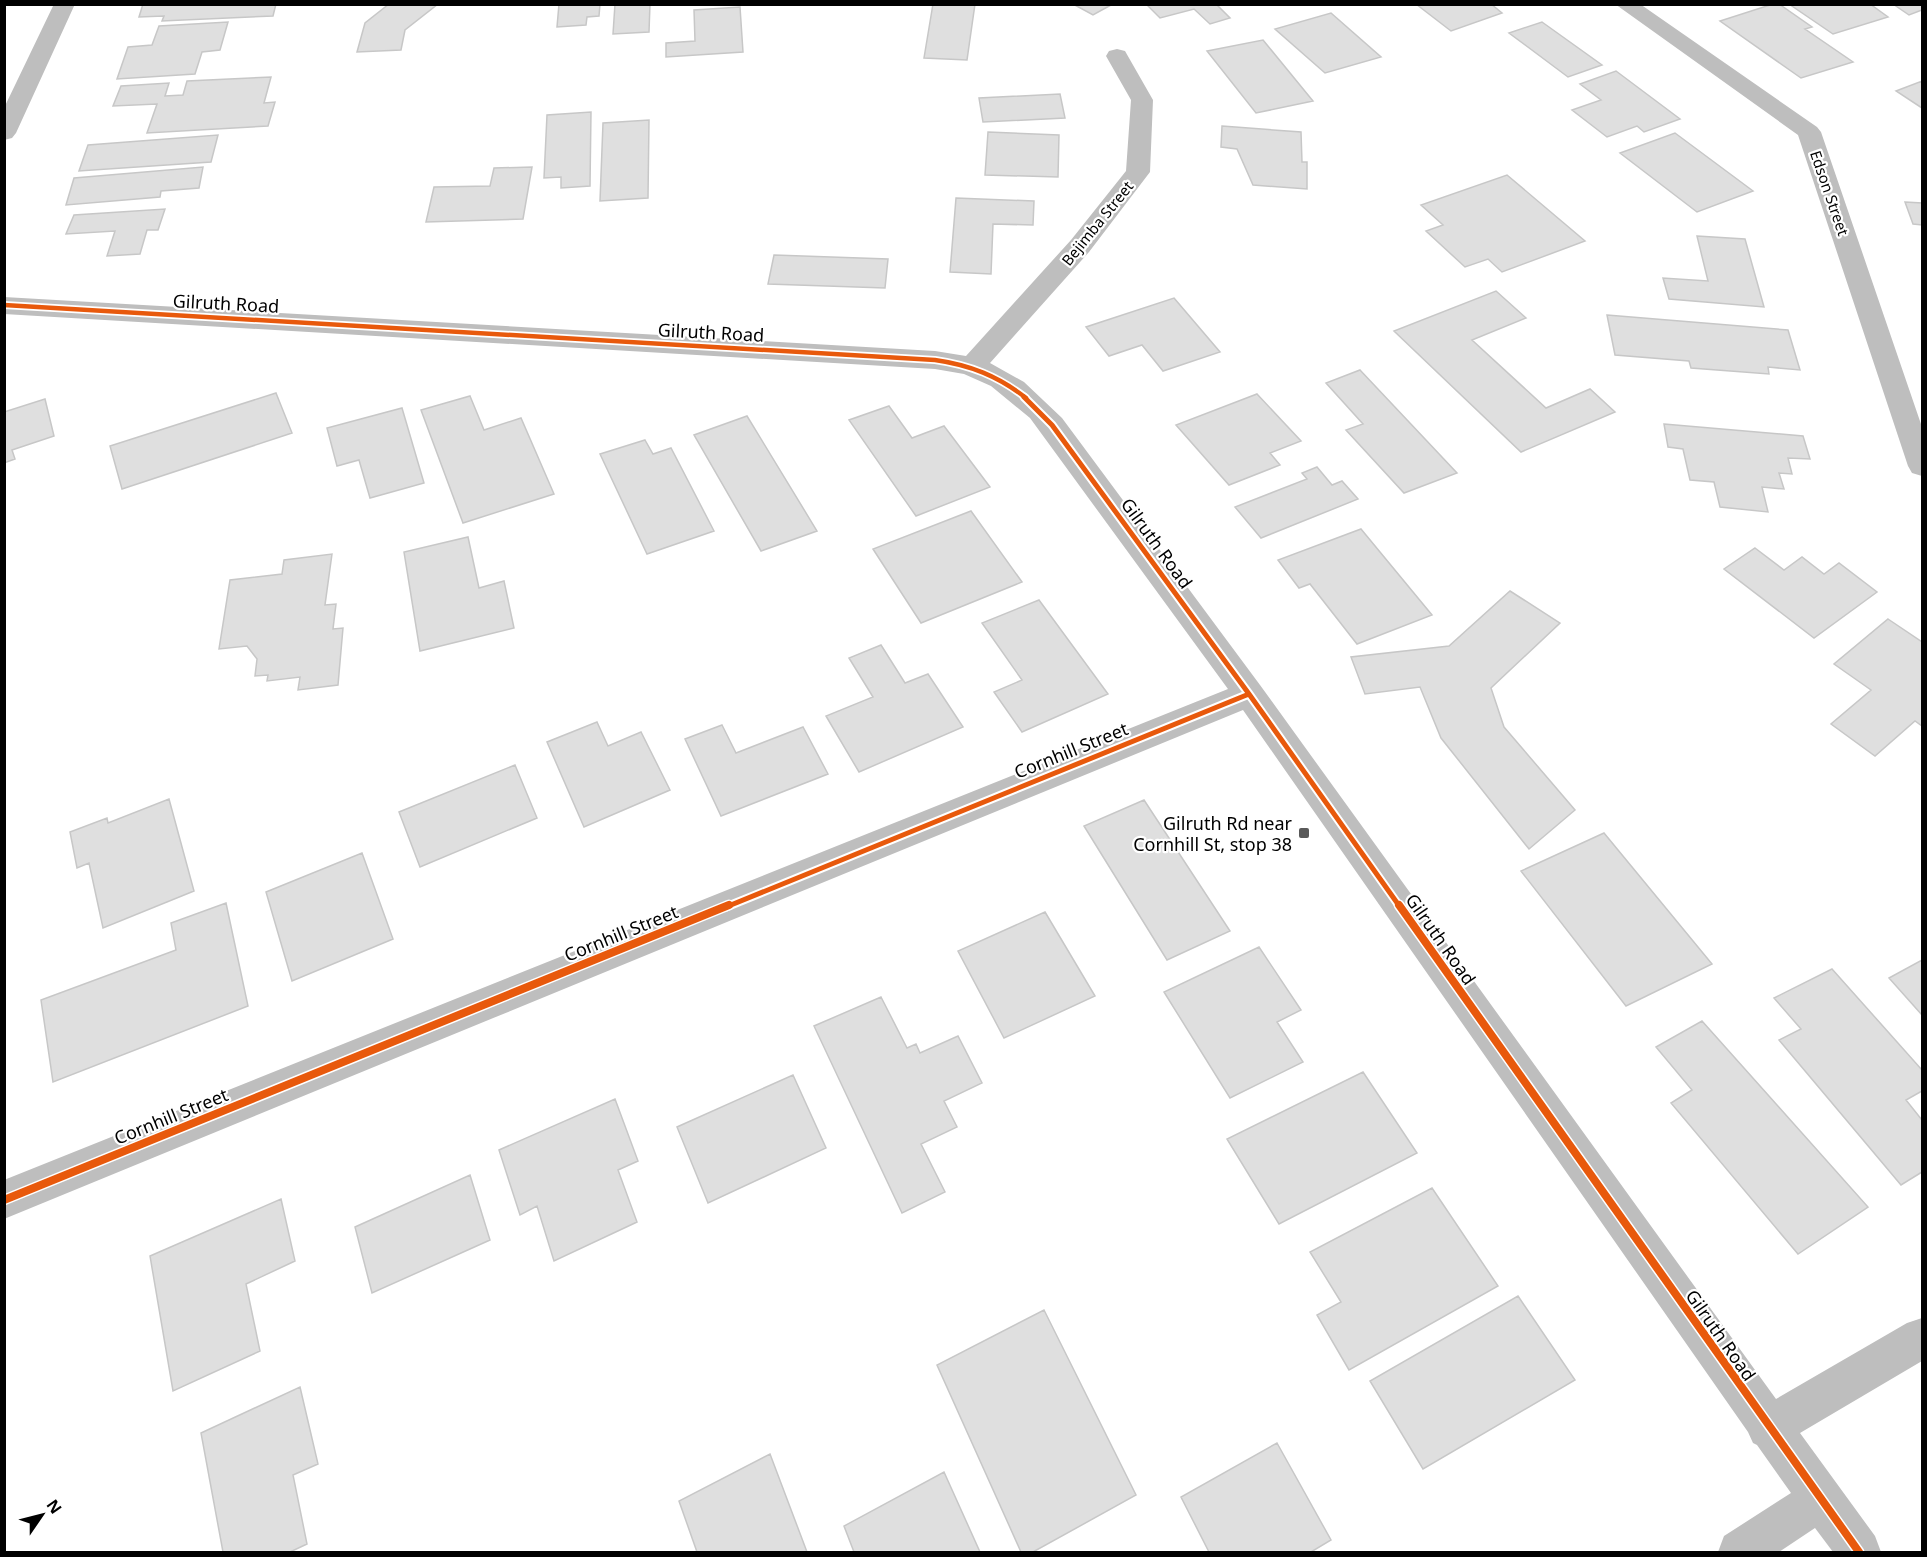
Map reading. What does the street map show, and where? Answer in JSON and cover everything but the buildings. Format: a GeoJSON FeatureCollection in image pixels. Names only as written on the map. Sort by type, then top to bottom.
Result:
{"type":"FeatureCollection","features":[{"type":"Feature","properties":{"kind":"street"},"geometry":{"type":"LineString","coordinates":[[4,133],[65,4]]}},
{"type":"Feature","properties":{"kind":"street","name":"Edson Street"},"geometry":{"type":"LineString","coordinates":[[1625,4],[1809,132],[1923,466]]}},
{"type":"Feature","properties":{"kind":"street","name":"Bejimba Street"},"geometry":{"type":"LineString","coordinates":[[973,365],[1080,246],[1138,172],[1142,100],[1117,56]]}},
{"type":"Feature","properties":{"kind":"street","name":"Gilruth Road"},"geometry":{"type":"LineString","coordinates":[[4,305],[935,360],[973,365],[1017,391],[1052,425],[1249,694],[1768,1428],[1859,1552]]}},
{"type":"Feature","properties":{"kind":"street","name":"Cornhill Street"},"geometry":{"type":"LineString","coordinates":[[4,1200],[1249,694]]}},
{"type":"Feature","properties":{"kind":"street"},"geometry":{"type":"LineString","coordinates":[[1768,1428],[1923,1338]]}},
{"type":"Feature","properties":{"kind":"street"},"geometry":{"type":"LineString","coordinates":[[1740,1552],[1820,1499]]}},
{"type":"Feature","properties":{"kind":"cycle path"},"geometry":{"type":"LineString","coordinates":[[4,305],[935,360],[970,366],[1014,388],[1052,425],[1249,694],[1859,1552]]}},
{"type":"Feature","properties":{"kind":"cycle path"},"geometry":{"type":"LineString","coordinates":[[4,1200],[1249,694]]}},
{"type":"Feature","properties":{"kind":"place","name":"Gilruth Rd near Cornhill St, stop 38"},"geometry":{"type":"Point","coordinates":[1304,833]}}]}
